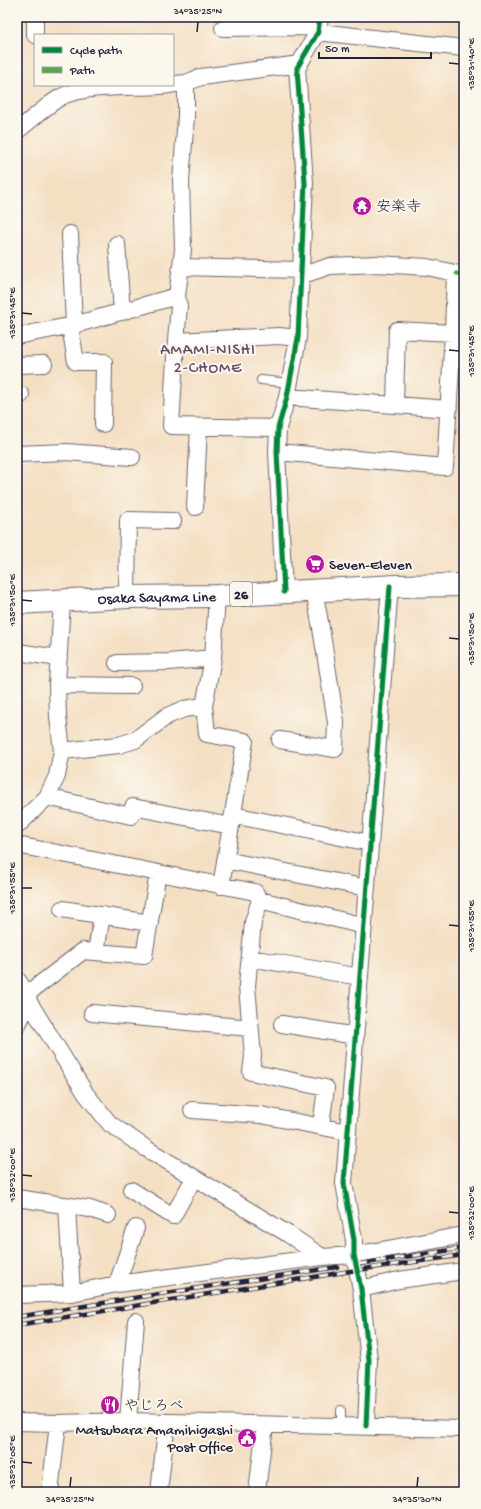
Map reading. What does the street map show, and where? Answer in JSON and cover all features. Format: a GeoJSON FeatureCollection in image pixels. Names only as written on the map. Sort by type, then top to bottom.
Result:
{"type":"FeatureCollection","features":[{"type":"Feature","properties":{"kind":"main road","name":"Osaka Sayama Line"},"geometry":{"type":"LineString","coordinates":[[17,603],[127,597],[217,596],[390,586],[464,585]]}},
{"type":"Feature","properties":{"kind":"street"},"geometry":{"type":"LineString","coordinates":[[35,19],[35,34]]}},
{"type":"Feature","properties":{"kind":"street"},"geometry":{"type":"LineString","coordinates":[[284,592],[277,452],[278,428],[288,390],[298,338],[305,183],[297,68],[319,26]]}},
{"type":"Feature","properties":{"kind":"street"},"geometry":{"type":"LineString","coordinates":[[223,28],[319,26],[464,48]]}},
{"type":"Feature","properties":{"kind":"street"},"geometry":{"type":"LineString","coordinates":[[278,428],[199,428],[171,426],[178,306],[177,296],[183,250],[180,181],[186,117],[176,84],[201,77],[300,64]]}},
{"type":"Feature","properties":{"kind":"street"},"geometry":{"type":"LineString","coordinates":[[17,131],[60,98],[63,90],[74,93],[107,88],[142,86]]}},
{"type":"Feature","properties":{"kind":"street"},"geometry":{"type":"LineString","coordinates":[[70,234],[72,326],[76,362],[104,362],[104,424]]}},
{"type":"Feature","properties":{"kind":"street"},"geometry":{"type":"LineString","coordinates":[[117,244],[122,312]]}},
{"type":"Feature","properties":{"kind":"street"},"geometry":{"type":"LineString","coordinates":[[181,267],[300,273],[330,266],[377,264],[427,267],[455,273],[445,467],[277,452]]}},
{"type":"Feature","properties":{"kind":"street"},"geometry":{"type":"LineString","coordinates":[[17,336],[72,326],[177,296]]}},
{"type":"Feature","properties":{"kind":"street"},"geometry":{"type":"LineString","coordinates":[[395,404],[397,330],[453,333]]}},
{"type":"Feature","properties":{"kind":"street"},"geometry":{"type":"LineString","coordinates":[[176,341],[279,336],[298,338]]}},
{"type":"Feature","properties":{"kind":"street"},"geometry":{"type":"LineString","coordinates":[[17,366],[44,364]]}},
{"type":"Feature","properties":{"kind":"street"},"geometry":{"type":"LineString","coordinates":[[288,390],[395,404],[449,409]]}},
{"type":"Feature","properties":{"kind":"street"},"geometry":{"type":"LineString","coordinates":[[195,507],[199,428]]}},
{"type":"Feature","properties":{"kind":"street"},"geometry":{"type":"LineString","coordinates":[[17,454],[66,452],[132,457]]}},
{"type":"Feature","properties":{"kind":"street"},"geometry":{"type":"LineString","coordinates":[[127,597],[128,520],[173,521]]}},
{"type":"Feature","properties":{"kind":"street"},"geometry":{"type":"LineString","coordinates":[[366,1426],[369,1360],[361,1289],[354,1255],[354,1240],[344,1183],[390,586]]}},
{"type":"Feature","properties":{"kind":"street"},"geometry":{"type":"LineString","coordinates":[[280,740],[335,749],[336,722],[322,628],[314,590]]}},
{"type":"Feature","properties":{"kind":"street"},"geometry":{"type":"LineString","coordinates":[[217,596],[213,658],[204,706],[207,734],[245,741],[221,886]]}},
{"type":"Feature","properties":{"kind":"street"},"geometry":{"type":"LineString","coordinates":[[17,826],[47,797],[57,776],[62,751],[58,716],[57,685],[62,601]]}},
{"type":"Feature","properties":{"kind":"street"},"geometry":{"type":"LineString","coordinates":[[17,652],[59,658]]}},
{"type":"Feature","properties":{"kind":"street"},"geometry":{"type":"LineString","coordinates":[[117,663],[169,662],[213,658]]}},
{"type":"Feature","properties":{"kind":"street"},"geometry":{"type":"LineString","coordinates":[[57,685],[132,686]]}},
{"type":"Feature","properties":{"kind":"street"},"geometry":{"type":"LineString","coordinates":[[62,751],[119,745],[135,740],[167,716],[184,709],[204,706]]}},
{"type":"Feature","properties":{"kind":"street"},"geometry":{"type":"LineString","coordinates":[[47,797],[131,816],[133,807],[232,820],[370,844]]}},
{"type":"Feature","properties":{"kind":"street"},"geometry":{"type":"LineString","coordinates":[[17,845],[255,892],[260,900],[364,926]]}},
{"type":"Feature","properties":{"kind":"street"},"geometry":{"type":"LineString","coordinates":[[225,860],[367,888]]}},
{"type":"Feature","properties":{"kind":"street"},"geometry":{"type":"LineString","coordinates":[[17,1026],[28,998],[83,950],[144,956],[158,873]]}},
{"type":"Feature","properties":{"kind":"street"},"geometry":{"type":"LineString","coordinates":[[260,900],[253,922],[247,986],[254,1056],[251,1072],[326,1088],[321,1126]]}},
{"type":"Feature","properties":{"kind":"street"},"geometry":{"type":"LineString","coordinates":[[62,909],[150,923]]}},
{"type":"Feature","properties":{"kind":"street"},"geometry":{"type":"LineString","coordinates":[[96,952],[102,915]]}},
{"type":"Feature","properties":{"kind":"street"},"geometry":{"type":"LineString","coordinates":[[250,958],[360,977]]}},
{"type":"Feature","properties":{"kind":"street"},"geometry":{"type":"LineString","coordinates":[[17,979],[86,1094],[110,1124],[146,1149],[288,1234],[322,1257]]}},
{"type":"Feature","properties":{"kind":"street"},"geometry":{"type":"LineString","coordinates":[[92,1013],[250,1028]]}},
{"type":"Feature","properties":{"kind":"street"},"geometry":{"type":"LineString","coordinates":[[282,1024],[356,1036]]}},
{"type":"Feature","properties":{"kind":"street"},"geometry":{"type":"LineString","coordinates":[[192,1110],[261,1115],[348,1132]]}},
{"type":"Feature","properties":{"kind":"street"},"geometry":{"type":"LineString","coordinates":[[131,1190],[174,1216],[194,1178]]}},
{"type":"Feature","properties":{"kind":"street"},"geometry":{"type":"LineString","coordinates":[[17,1198],[90,1209],[108,1215]]}},
{"type":"Feature","properties":{"kind":"street"},"geometry":{"type":"LineString","coordinates":[[67,1206],[72,1293]]}},
{"type":"Feature","properties":{"kind":"street"},"geometry":{"type":"LineString","coordinates":[[117,1284],[136,1228]]}},
{"type":"Feature","properties":{"kind":"street"},"geometry":{"type":"LineString","coordinates":[[17,1295],[72,1293],[117,1284],[322,1257],[354,1255],[464,1236]]}},
{"type":"Feature","properties":{"kind":"street"},"geometry":{"type":"LineString","coordinates":[[361,1289],[400,1280],[464,1272]]}},
{"type":"Feature","properties":{"kind":"street"},"geometry":{"type":"LineString","coordinates":[[128,1421],[136,1322]]}},
{"type":"Feature","properties":{"kind":"street"},"geometry":{"type":"LineString","coordinates":[[17,1422],[58,1423],[128,1421],[265,1426],[341,1418],[366,1426],[464,1429]]}},
{"type":"Feature","properties":{"kind":"street"},"geometry":{"type":"LineString","coordinates":[[159,1492],[167,1422]]}},
{"type":"Feature","properties":{"kind":"street"},"geometry":{"type":"LineString","coordinates":[[50,1492],[58,1423]]}},
{"type":"Feature","properties":{"kind":"street"},"geometry":{"type":"LineString","coordinates":[[257,1492],[265,1426]]}},
{"type":"Feature","properties":{"kind":"lane"},"geometry":{"type":"LineString","coordinates":[[261,380],[288,390]]}},
{"type":"Feature","properties":{"kind":"railway"},"geometry":{"type":"LineString","coordinates":[[359,1264],[464,1248]]}},
{"type":"Feature","properties":{"kind":"railway"},"geometry":{"type":"LineString","coordinates":[[17,1325],[357,1270],[464,1255]]}},
{"type":"Feature","properties":{"kind":"railway"},"geometry":{"type":"LineString","coordinates":[[17,1317],[337,1267]]}},
{"type":"Feature","properties":{"kind":"marked path"},"geometry":{"type":"LineString","coordinates":[[455,273],[464,275]]}},
{"type":"Feature","properties":{"kind":"cycle path"},"geometry":{"type":"LineString","coordinates":[[284,592],[277,452],[278,428],[287,397],[298,338],[305,183],[297,68],[318,32],[320,17]]}},
{"type":"Feature","properties":{"kind":"cycle path"},"geometry":{"type":"LineString","coordinates":[[366,1426],[369,1360],[361,1289],[354,1255],[354,1240],[344,1183],[390,586]]}},
{"type":"Feature","properties":{"kind":"place","name":"安楽寺"},"geometry":{"type":"Point","coordinates":[362,206]}},
{"type":"Feature","properties":{"kind":"place","name":"Seven-Eleven"},"geometry":{"type":"Point","coordinates":[315,564]}},
{"type":"Feature","properties":{"kind":"place","name":"やじろべ"},"geometry":{"type":"Point","coordinates":[110,1405]}},
{"type":"Feature","properties":{"kind":"place","name":"Matsubara Amamihigashi Post Office"},"geometry":{"type":"Point","coordinates":[247,1438]}},
{"type":"Feature","properties":{"kind":"district","name":"AMAMI-NISHI 2-CHOME"},"geometry":{"type":"Point","coordinates":[208,357]}}]}
